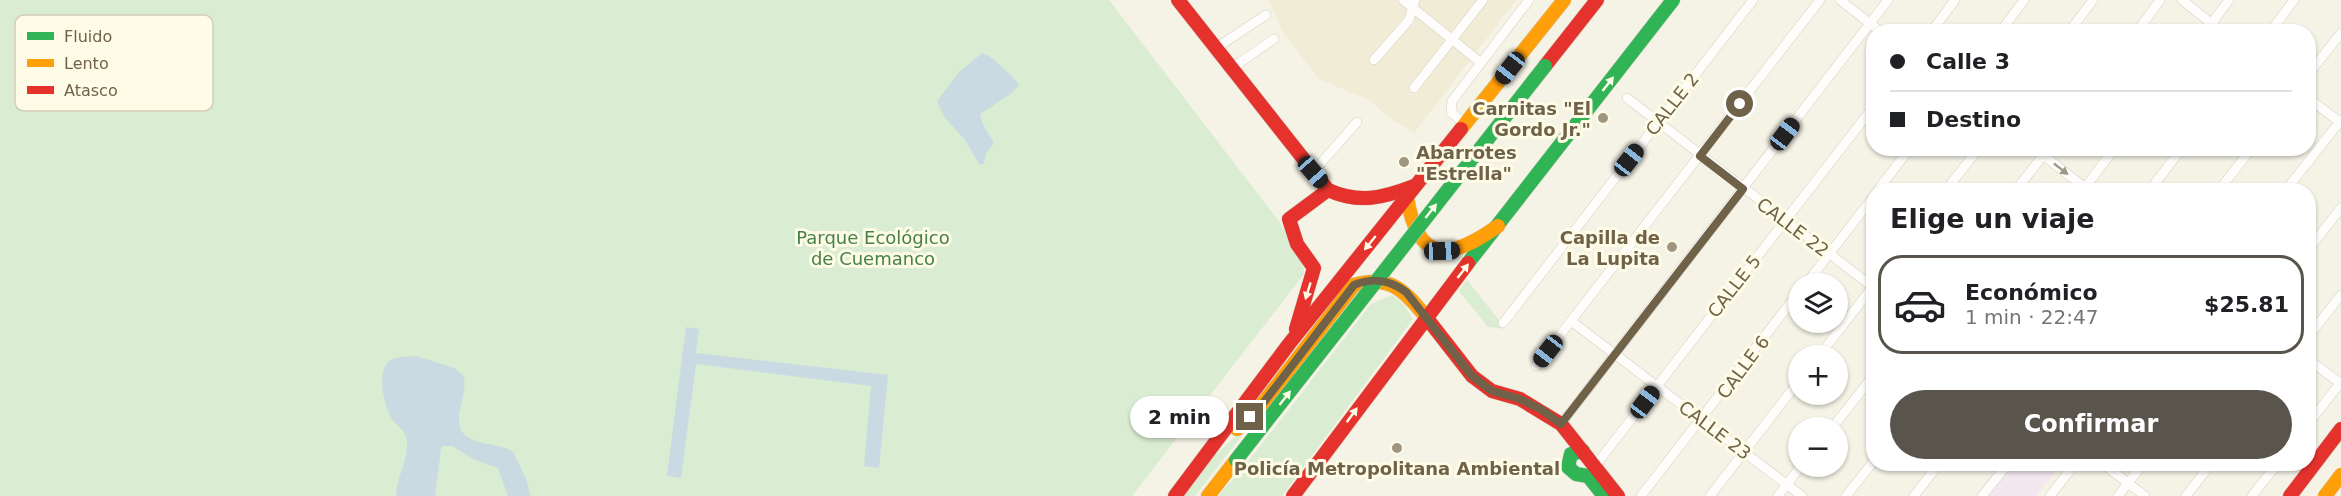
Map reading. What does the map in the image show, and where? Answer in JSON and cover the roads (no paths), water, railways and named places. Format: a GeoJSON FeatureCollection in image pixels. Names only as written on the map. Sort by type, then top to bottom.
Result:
{"type":"FeatureCollection","features":[{"type":"Feature","properties":{"kind":"main road"},"geometry":{"type":"LineString","coordinates":[[1178,0],[1313,172],[1324,192],[1360,201],[1412,191]]}},
{"type":"Feature","properties":{"kind":"main road"},"geometry":{"type":"LineString","coordinates":[[1175,496],[1289,344],[1564,0]]}},
{"type":"Feature","properties":{"kind":"main road"},"geometry":{"type":"LineString","coordinates":[[1208,496],[1597,0]]}},
{"type":"Feature","properties":{"kind":"main road"},"geometry":{"type":"LineString","coordinates":[[1293,496],[1426,317],[1673,0]]}},
{"type":"Feature","properties":{"kind":"main road"},"geometry":{"type":"LineString","coordinates":[[1412,191],[1410,219],[1420,239],[1430,247],[1442,251],[1468,246],[1498,226]]}},
{"type":"Feature","properties":{"kind":"main road"},"geometry":{"type":"LineString","coordinates":[[1289,344],[1301,316],[1314,268],[1297,244],[1289,219],[1324,192]]}},
{"type":"Feature","properties":{"kind":"main road"},"geometry":{"type":"LineString","coordinates":[[1191,476],[1264,402],[1354,285],[1365,280],[1381,280],[1395,284],[1406,292],[1472,376],[1492,391],[1520,399],[1542,410],[1561,424],[1618,496]]}},
{"type":"Feature","properties":{"kind":"main road"},"geometry":{"type":"LineString","coordinates":[[2316,462],[2341,429]]}},
{"type":"Feature","properties":{"kind":"main road"},"geometry":{"type":"LineString","coordinates":[[1583,451],[1571,454],[1568,467],[1575,474],[1588,476],[1604,496]]}},
{"type":"Feature","properties":{"kind":"main road"},"geometry":{"type":"LineString","coordinates":[[2290,496],[2309,471]]}},
{"type":"Feature","properties":{"kind":"main road"},"geometry":{"type":"LineString","coordinates":[[2325,496],[2341,475]]}},
{"type":"Feature","properties":{"kind":"street"},"geometry":{"type":"LineString","coordinates":[[1403,0],[1414,4],[1452,40],[1480,62]]}},
{"type":"Feature","properties":{"kind":"street"},"geometry":{"type":"LineString","coordinates":[[1414,88],[1483,0]]}},
{"type":"Feature","properties":{"kind":"street"},"geometry":{"type":"LineString","coordinates":[[1465,124],[1451,112],[1449,107],[1480,62],[1529,0]]}},
{"type":"Feature","properties":{"kind":"street","name":"CALLE 2"},"geometry":{"type":"LineString","coordinates":[[1503,323],[1753,0]]}},
{"type":"Feature","properties":{"kind":"street"},"geometry":{"type":"LineString","coordinates":[[1536,366],[1820,0]]}},
{"type":"Feature","properties":{"kind":"street"},"geometry":{"type":"LineString","coordinates":[[1840,0],[1870,23],[1888,0]]}},
{"type":"Feature","properties":{"kind":"street"},"geometry":{"type":"LineString","coordinates":[[1937,24],[1955,0]]}},
{"type":"Feature","properties":{"kind":"street"},"geometry":{"type":"LineString","coordinates":[[2006,24],[2024,0]]}},
{"type":"Feature","properties":{"kind":"street"},"geometry":{"type":"LineString","coordinates":[[2075,24],[2093,0]]}},
{"type":"Feature","properties":{"kind":"street"},"geometry":{"type":"LineString","coordinates":[[2143,24],[2160,0]]}},
{"type":"Feature","properties":{"kind":"street"},"geometry":{"type":"LineString","coordinates":[[2181,0],[2212,23],[2229,0]]}},
{"type":"Feature","properties":{"kind":"street"},"geometry":{"type":"LineString","coordinates":[[2276,24],[2294,0]]}},
{"type":"Feature","properties":{"kind":"street"},"geometry":{"type":"LineString","coordinates":[[1374,60],[1409,20],[1414,4]]}},
{"type":"Feature","properties":{"kind":"street"},"geometry":{"type":"LineString","coordinates":[[1216,48],[1266,15]]}},
{"type":"Feature","properties":{"kind":"street"},"geometry":{"type":"LineString","coordinates":[[1561,424],[1866,28]]}},
{"type":"Feature","properties":{"kind":"street"},"geometry":{"type":"LineString","coordinates":[[2316,65],[2341,33]]}},
{"type":"Feature","properties":{"kind":"street"},"geometry":{"type":"LineString","coordinates":[[1232,68],[1274,39]]}},
{"type":"Feature","properties":{"kind":"street","name":"CALLE 22"},"geometry":{"type":"LineString","coordinates":[[1627,98],[1866,282]]}},
{"type":"Feature","properties":{"kind":"street"},"geometry":{"type":"LineString","coordinates":[[2316,104],[2341,121],[2316,152]]}},
{"type":"Feature","properties":{"kind":"street","name":"CALLE 5"},"geometry":{"type":"LineString","coordinates":[[1595,466],[1866,116]]}},
{"type":"Feature","properties":{"kind":"street"},"geometry":{"type":"LineString","coordinates":[[1313,172],[1357,122]]}},
{"type":"Feature","properties":{"kind":"street"},"geometry":{"type":"LineString","coordinates":[[1883,183],[1904,156]]}},
{"type":"Feature","properties":{"kind":"street"},"geometry":{"type":"LineString","coordinates":[[1952,183],[1973,156]]}},
{"type":"Feature","properties":{"kind":"street"},"geometry":{"type":"LineString","coordinates":[[2022,183],[2043,156]]}},
{"type":"Feature","properties":{"kind":"street"},"geometry":{"type":"LineString","coordinates":[[2050,156],[2079,183]]}},
{"type":"Feature","properties":{"kind":"street"},"geometry":{"type":"LineString","coordinates":[[2091,183],[2109,156]]}},
{"type":"Feature","properties":{"kind":"street"},"geometry":{"type":"LineString","coordinates":[[2155,183],[2176,156]]}},
{"type":"Feature","properties":{"kind":"street"},"geometry":{"type":"LineString","coordinates":[[2224,183],[2246,156]]}},
{"type":"Feature","properties":{"kind":"street"},"geometry":{"type":"LineString","coordinates":[[2292,183],[2313,156]]}},
{"type":"Feature","properties":{"kind":"street"},"geometry":{"type":"LineString","coordinates":[[1814,273],[1866,206]]}},
{"type":"Feature","properties":{"kind":"street"},"geometry":{"type":"LineString","coordinates":[[2316,240],[2341,208]]}},
{"type":"Feature","properties":{"kind":"street"},"geometry":{"type":"LineString","coordinates":[[2316,327],[2341,295]]}},
{"type":"Feature","properties":{"kind":"street"},"geometry":{"type":"LineString","coordinates":[[1828,345],[1866,296]]}},
{"type":"Feature","properties":{"kind":"street","name":"CALLE 6"},"geometry":{"type":"LineString","coordinates":[[1641,496],[1788,306]]}},
{"type":"Feature","properties":{"kind":"street","name":"CALLE 23"},"geometry":{"type":"LineString","coordinates":[[1571,321],[1802,496]]}},
{"type":"Feature","properties":{"kind":"street"},"geometry":{"type":"LineString","coordinates":[[2316,365],[2341,383],[2316,414]]}},
{"type":"Feature","properties":{"kind":"street"},"geometry":{"type":"LineString","coordinates":[[1841,417],[1866,385]]}},
{"type":"Feature","properties":{"kind":"street"},"geometry":{"type":"LineString","coordinates":[[1710,496],[1788,395]]}},
{"type":"Feature","properties":{"kind":"street"},"geometry":{"type":"LineString","coordinates":[[1846,496],[1866,471]]}},
{"type":"Feature","properties":{"kind":"street"},"geometry":{"type":"LineString","coordinates":[[1914,496],[1934,471]]}},
{"type":"Feature","properties":{"kind":"street"},"geometry":{"type":"LineString","coordinates":[[1982,496],[2002,471]]}},
{"type":"Feature","properties":{"kind":"street"},"geometry":{"type":"LineString","coordinates":[[2050,496],[2070,471]]}},
{"type":"Feature","properties":{"kind":"street"},"geometry":{"type":"LineString","coordinates":[[2112,471],[2145,496]]}},
{"type":"Feature","properties":{"kind":"street"},"geometry":{"type":"LineString","coordinates":[[2118,496],[2137,471]]}},
{"type":"Feature","properties":{"kind":"street"},"geometry":{"type":"LineString","coordinates":[[2186,496],[2206,471]]}},
{"type":"Feature","properties":{"kind":"street"},"geometry":{"type":"LineString","coordinates":[[2252,496],[2272,471]]}},
{"type":"Feature","properties":{"kind":"street"},"geometry":{"type":"LineString","coordinates":[[1778,496],[1793,477]]}},
{"type":"Feature","properties":{"kind":"place","name":"Carnitas \"El Gordo Jr.\""},"geometry":{"type":"Point","coordinates":[1603,118]}},
{"type":"Feature","properties":{"kind":"place","name":"Abarrotes \"Estrella\""},"geometry":{"type":"Point","coordinates":[1404,162]}},
{"type":"Feature","properties":{"kind":"place","name":"Capilla de La Lupita"},"geometry":{"type":"Point","coordinates":[1672,247]}},
{"type":"Feature","properties":{"kind":"place","name":"Policía Metropolitana Ambiental"},"geometry":{"type":"Point","coordinates":[1397,448]}},
{"type":"Feature","properties":{"kind":"park label","name":"Parque Ecológico de Cuemanco"},"geometry":{"type":"Point","coordinates":[873,247]}}]}
